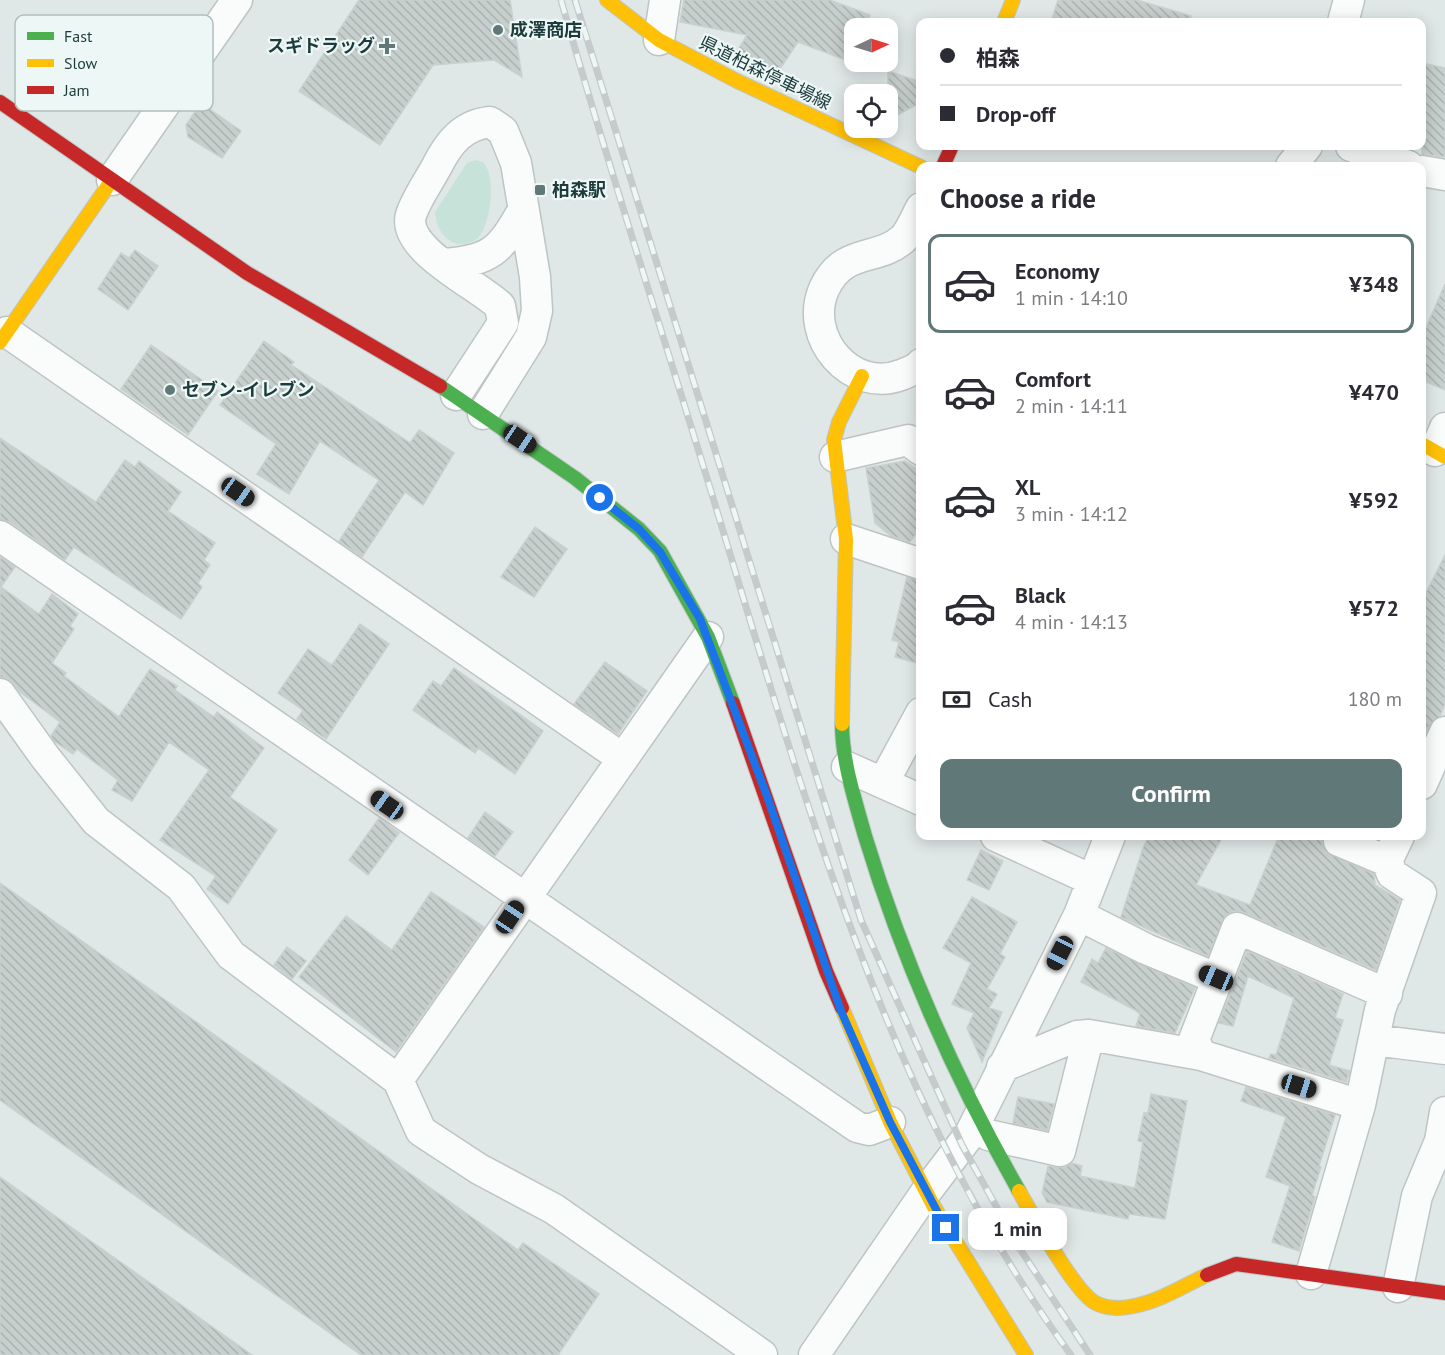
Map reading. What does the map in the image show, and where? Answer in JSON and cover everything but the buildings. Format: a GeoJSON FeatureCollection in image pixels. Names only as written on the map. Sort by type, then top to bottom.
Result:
{"type":"FeatureCollection","features":[{"type":"Feature","properties":{"kind":"street"},"geometry":{"type":"LineString","coordinates":[[213,35],[237,0]]}},
{"type":"Feature","properties":{"kind":"street","name":"県道柏森停車場線"},"geometry":{"type":"LineString","coordinates":[[607,0],[659,40],[737,81],[916,165]]}},
{"type":"Feature","properties":{"kind":"street"},"geometry":{"type":"LineString","coordinates":[[659,40],[666,0]]}},
{"type":"Feature","properties":{"kind":"street"},"geometry":{"type":"LineString","coordinates":[[1006,18],[1013,0]]}},
{"type":"Feature","properties":{"kind":"street"},"geometry":{"type":"LineString","coordinates":[[1344,18],[1349,0]]}},
{"type":"Feature","properties":{"kind":"street"},"geometry":{"type":"LineString","coordinates":[[0,102],[247,273],[456,395],[575,478],[639,529],[660,552],[688,597],[708,637],[767,796],[829,981],[890,1122],[926,1192],[1026,1355]]}},
{"type":"Feature","properties":{"kind":"street"},"geometry":{"type":"LineString","coordinates":[[160,111],[4,337],[622,758]]}},
{"type":"Feature","properties":{"kind":"street"},"geometry":{"type":"LineString","coordinates":[[456,395],[503,323],[500,306],[424,249],[412,234],[410,216],[441,157],[462,130],[475,124],[490,122],[503,131],[516,163],[535,277],[537,311],[531,337],[483,414]]}},
{"type":"Feature","properties":{"kind":"street"},"geometry":{"type":"LineString","coordinates":[[1294,162],[1304,150]]}},
{"type":"Feature","properties":{"kind":"street"},"geometry":{"type":"LineString","coordinates":[[1362,150],[1397,162]]}},
{"type":"Feature","properties":{"kind":"street"},"geometry":{"type":"LineString","coordinates":[[1426,172],[1445,175]]}},
{"type":"Feature","properties":{"kind":"street"},"geometry":{"type":"LineString","coordinates":[[442,264],[465,262],[489,254],[505,241],[523,210]]}},
{"type":"Feature","properties":{"kind":"street"},"geometry":{"type":"LineString","coordinates":[[916,217],[903,239],[884,249],[854,258],[831,277],[824,290],[819,308],[823,339],[834,356],[862,376],[887,379],[905,374],[916,367]]}},
{"type":"Feature","properties":{"kind":"street"},"geometry":{"type":"LineString","coordinates":[[862,376],[839,422],[834,440],[846,538],[842,741],[847,767],[876,870],[903,947],[983,1125],[1026,1207],[1073,1278],[1097,1304],[1121,1308],[1140,1305],[1220,1268],[1236,1264],[1445,1293]]}},
{"type":"Feature","properties":{"kind":"street"},"geometry":{"type":"LineString","coordinates":[[835,457],[908,440],[916,446]]}},
{"type":"Feature","properties":{"kind":"street"},"geometry":{"type":"LineString","coordinates":[[0,536],[857,1127],[869,1130],[890,1122]]}},
{"type":"Feature","properties":{"kind":"street"},"geometry":{"type":"LineString","coordinates":[[846,538],[916,562]]}},
{"type":"Feature","properties":{"kind":"street"},"geometry":{"type":"LineString","coordinates":[[398,1080],[523,898],[708,637]]}},
{"type":"Feature","properties":{"kind":"street"},"geometry":{"type":"LineString","coordinates":[[0,694],[45,758],[96,821],[182,887],[231,955],[398,1080],[421,1131],[479,1169],[554,1209],[762,1355]]}},
{"type":"Feature","properties":{"kind":"street"},"geometry":{"type":"LineString","coordinates":[[883,783],[916,722]]}},
{"type":"Feature","properties":{"kind":"street"},"geometry":{"type":"LineString","coordinates":[[1426,775],[1445,732]]}},
{"type":"Feature","properties":{"kind":"street"},"geometry":{"type":"LineString","coordinates":[[847,767],[916,798]]}},
{"type":"Feature","properties":{"kind":"street"},"geometry":{"type":"LineString","coordinates":[[1005,840],[1092,880]]}},
{"type":"Feature","properties":{"kind":"street"},"geometry":{"type":"LineString","coordinates":[[814,1355],[926,1192],[970,1134],[983,1125],[1002,1067],[1079,915],[1108,840]]}},
{"type":"Feature","properties":{"kind":"street"},"geometry":{"type":"LineString","coordinates":[[1311,1274],[1360,1105],[1380,1010],[1421,893],[1392,874],[1393,848],[1339,841]]}},
{"type":"Feature","properties":{"kind":"street"},"geometry":{"type":"LineString","coordinates":[[1079,915],[1146,949],[1216,978]]}},
{"type":"Feature","properties":{"kind":"street"},"geometry":{"type":"LineString","coordinates":[[1201,1055],[1194,1040],[1237,928],[1387,994]]}},
{"type":"Feature","properties":{"kind":"street"},"geometry":{"type":"LineString","coordinates":[[983,1125],[1060,1151],[1089,1035]]}},
{"type":"Feature","properties":{"kind":"street"},"geometry":{"type":"LineString","coordinates":[[1002,1067],[1077,1036],[1089,1035],[1201,1055],[1360,1105]]}},
{"type":"Feature","properties":{"kind":"street"},"geometry":{"type":"LineString","coordinates":[[1374,1040],[1445,1049]]}},
{"type":"Feature","properties":{"kind":"street"},"geometry":{"type":"LineString","coordinates":[[1398,1287],[1417,1196],[1440,1141],[1445,1112]]}},
{"type":"Feature","properties":{"kind":"green space"},"geometry":{"type":"Polygon","coordinates":[[[475,160],[483,162],[490,178],[488,213],[476,240],[460,244],[453,242],[443,234],[435,212],[467,163],[475,160]]]}},
{"type":"Feature","properties":{"kind":"railway"},"geometry":{"type":"LineString","coordinates":[[561,0],[787,740],[861,955],[904,1060],[953,1162],[1008,1261],[1071,1355]]}},
{"type":"Feature","properties":{"kind":"railway"},"geometry":{"type":"LineString","coordinates":[[575,0],[861,920],[962,1145],[1020,1249],[1090,1355]]}},
{"type":"Feature","properties":{"kind":"traffic: fast"},"geometry":{"type":"LineString","coordinates":[[440,386],[575,478],[639,529],[660,551],[708,637],[733,703]]}},
{"type":"Feature","properties":{"kind":"traffic: fast"},"geometry":{"type":"LineString","coordinates":[[842,724],[844,752],[853,794],[880,882],[913,973],[952,1062],[1019,1191]]}},
{"type":"Feature","properties":{"kind":"traffic: slow"},"geometry":{"type":"LineString","coordinates":[[607,0],[659,40],[737,81],[916,165]]}},
{"type":"Feature","properties":{"kind":"traffic: slow"},"geometry":{"type":"LineString","coordinates":[[1006,18],[1013,0]]}},
{"type":"Feature","properties":{"kind":"traffic: slow"},"geometry":{"type":"LineString","coordinates":[[0,342],[112,180]]}},
{"type":"Feature","properties":{"kind":"traffic: slow"},"geometry":{"type":"LineString","coordinates":[[842,724],[846,539],[834,440],[839,422],[862,376]]}},
{"type":"Feature","properties":{"kind":"traffic: slow"},"geometry":{"type":"LineString","coordinates":[[1426,446],[1445,457]]}},
{"type":"Feature","properties":{"kind":"traffic: slow"},"geometry":{"type":"LineString","coordinates":[[842,1008],[890,1122],[934,1207],[1026,1355]]}},
{"type":"Feature","properties":{"kind":"traffic: slow"},"geometry":{"type":"LineString","coordinates":[[1019,1191],[1043,1234],[1075,1283],[1085,1295],[1098,1304],[1119,1308],[1144,1304],[1207,1275]]}},
{"type":"Feature","properties":{"kind":"traffic: jam"},"geometry":{"type":"LineString","coordinates":[[0,102],[247,273],[440,386]]}},
{"type":"Feature","properties":{"kind":"traffic: jam"},"geometry":{"type":"LineString","coordinates":[[945,162],[950,150]]}},
{"type":"Feature","properties":{"kind":"traffic: jam"},"geometry":{"type":"LineString","coordinates":[[733,703],[826,971],[842,1008]]}},
{"type":"Feature","properties":{"kind":"traffic: jam"},"geometry":{"type":"LineString","coordinates":[[1207,1275],[1236,1264],[1445,1293]]}},
{"type":"Feature","properties":{"kind":"place","name":"成澤商店"},"geometry":{"type":"Point","coordinates":[498,30]}},
{"type":"Feature","properties":{"kind":"place","name":"スギドラッグ"},"geometry":{"type":"Point","coordinates":[387,46]}},
{"type":"Feature","properties":{"kind":"place","name":"柏森駅"},"geometry":{"type":"Point","coordinates":[540,190]}},
{"type":"Feature","properties":{"kind":"place","name":"セブン-イレブン"},"geometry":{"type":"Point","coordinates":[170,390]}},
{"type":"Feature","properties":{"kind":"route"},"geometry":{"type":"LineString","coordinates":[[600,498],[639,529],[660,552],[700,619],[726,682],[841,1011],[890,1122],[946,1228]]}}]}
